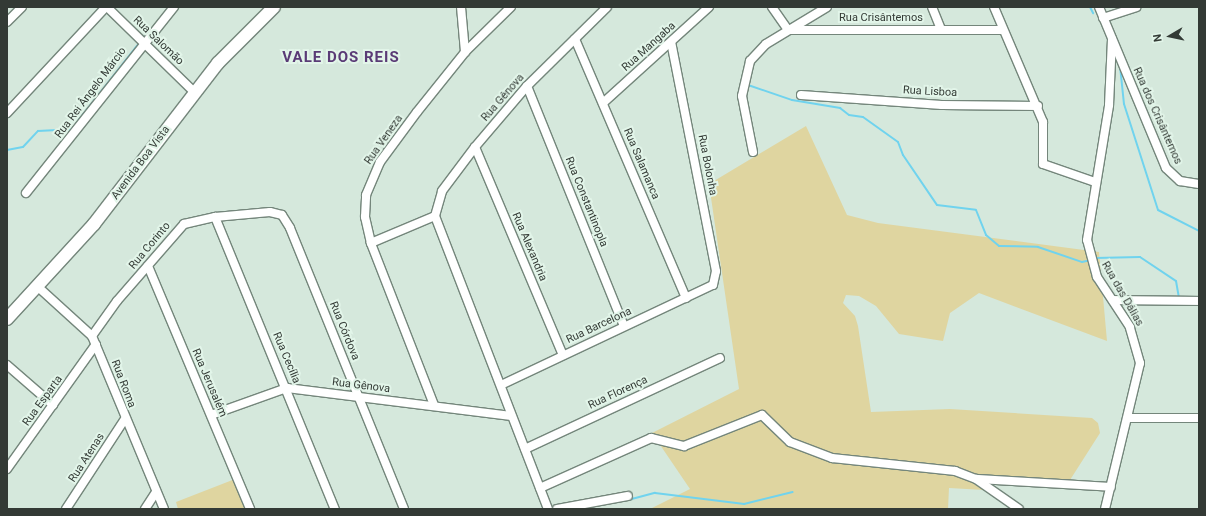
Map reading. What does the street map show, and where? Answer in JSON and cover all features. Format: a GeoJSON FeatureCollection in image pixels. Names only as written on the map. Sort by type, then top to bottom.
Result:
{"type":"FeatureCollection","features":[{"type":"Feature","properties":{"kind":"street"},"geometry":{"type":"LineString","coordinates":[[7,22],[22,7]]}},
{"type":"Feature","properties":{"kind":"street"},"geometry":{"type":"LineString","coordinates":[[7,113],[106,7]]}},
{"type":"Feature","properties":{"kind":"street","name":"Rua Salomão"},"geometry":{"type":"LineString","coordinates":[[106,7],[194,92]]}},
{"type":"Feature","properties":{"kind":"street","name":"Rua Rei Ângelo Márcio"},"geometry":{"type":"LineString","coordinates":[[26,193],[174,7]]}},
{"type":"Feature","properties":{"kind":"street","name":"Avenida Boa Vista"},"geometry":{"type":"LineString","coordinates":[[7,319],[120,192],[194,92],[274,7]]}},
{"type":"Feature","properties":{"kind":"street"},"geometry":{"type":"LineString","coordinates":[[461,7],[465,52]]}},
{"type":"Feature","properties":{"kind":"street","name":"Rua Veneza"},"geometry":{"type":"LineString","coordinates":[[434,405],[371,243],[365,204],[371,180],[417,112],[465,52],[511,7]]}},
{"type":"Feature","properties":{"kind":"street","name":"Rua Gênova"},"geometry":{"type":"LineString","coordinates":[[435,216],[442,191],[476,147],[527,86],[608,7]]}},
{"type":"Feature","properties":{"kind":"street","name":"Rua Mangaba"},"geometry":{"type":"LineString","coordinates":[[603,104],[709,7]]}},
{"type":"Feature","properties":{"kind":"street"},"geometry":{"type":"LineString","coordinates":[[772,7],[788,30]]}},
{"type":"Feature","properties":{"kind":"street"},"geometry":{"type":"LineString","coordinates":[[753,152],[743,109],[743,83],[757,53],[788,30],[827,7]]}},
{"type":"Feature","properties":{"kind":"street"},"geometry":{"type":"LineString","coordinates":[[932,7],[941,29]]}},
{"type":"Feature","properties":{"kind":"street"},"geometry":{"type":"LineString","coordinates":[[994,7],[1038,106],[1045,131],[1043,164],[1095,182]]}},
{"type":"Feature","properties":{"kind":"street","name":"Rua dos Crisântemos"},"geometry":{"type":"LineString","coordinates":[[1099,7],[1166,168],[1180,181],[1199,184]]}},
{"type":"Feature","properties":{"kind":"street"},"geometry":{"type":"LineString","coordinates":[[1104,20],[1136,7]]}},
{"type":"Feature","properties":{"kind":"street","name":"Rua Crisântemos"},"geometry":{"type":"LineString","coordinates":[[788,30],[1003,30]]}},
{"type":"Feature","properties":{"kind":"street","name":"Rua Salamanca"},"geometry":{"type":"LineString","coordinates":[[575,39],[686,298]]}},
{"type":"Feature","properties":{"kind":"street","name":"Rua das Dálias"},"geometry":{"type":"LineString","coordinates":[[1105,509],[1139,375],[1139,353],[1113,300],[1097,277],[1089,254],[1088,224],[1109,105],[1112,39]]}},
{"type":"Feature","properties":{"kind":"street","name":"Rua Bolonha"},"geometry":{"type":"LineString","coordinates":[[671,42],[716,271],[713,285],[707,289]]}},
{"type":"Feature","properties":{"kind":"street","name":"Rua Constantinopla"},"geometry":{"type":"LineString","coordinates":[[527,86],[624,326]]}},
{"type":"Feature","properties":{"kind":"street","name":"Rua Lisboa"},"geometry":{"type":"LineString","coordinates":[[801,95],[942,105],[1038,106]]}},
{"type":"Feature","properties":{"kind":"street","name":"Rua Alexandria"},"geometry":{"type":"LineString","coordinates":[[476,147],[563,355]]}},
{"type":"Feature","properties":{"kind":"street","name":"Rua Corinto"},"geometry":{"type":"LineString","coordinates":[[92,336],[184,224],[216,216],[274,212],[282,215],[290,228]]}},
{"type":"Feature","properties":{"kind":"street","name":"Rua Cecília"},"geometry":{"type":"LineString","coordinates":[[216,216],[335,509]]}},
{"type":"Feature","properties":{"kind":"street"},"geometry":{"type":"LineString","coordinates":[[371,243],[435,216],[548,509]]}},
{"type":"Feature","properties":{"kind":"street","name":"Rua Córdova"},"geometry":{"type":"LineString","coordinates":[[290,228],[404,509]]}},
{"type":"Feature","properties":{"kind":"street","name":"Rua Jerusalém"},"geometry":{"type":"LineString","coordinates":[[148,266],[250,509]]}},
{"type":"Feature","properties":{"kind":"street","name":"Rua Roma"},"geometry":{"type":"LineString","coordinates":[[36,286],[92,336],[125,419],[164,509]]}},
{"type":"Feature","properties":{"kind":"street","name":"Rua Barcelona"},"geometry":{"type":"LineString","coordinates":[[501,385],[624,326],[707,289]]}},
{"type":"Feature","properties":{"kind":"street"},"geometry":{"type":"LineString","coordinates":[[1113,300],[1199,301]]}},
{"type":"Feature","properties":{"kind":"street","name":"Rua Esparta"},"geometry":{"type":"LineString","coordinates":[[7,469],[96,344]]}},
{"type":"Feature","properties":{"kind":"street","name":"Rua Florença"},"geometry":{"type":"LineString","coordinates":[[525,449],[720,358]]}},
{"type":"Feature","properties":{"kind":"street"},"geometry":{"type":"LineString","coordinates":[[7,365],[53,405]]}},
{"type":"Feature","properties":{"kind":"street","name":"Rua Gênova"},"geometry":{"type":"LineString","coordinates":[[211,415],[287,388],[434,405],[511,416]]}},
{"type":"Feature","properties":{"kind":"street"},"geometry":{"type":"LineString","coordinates":[[540,488],[651,438],[684,446],[762,415],[786,440],[832,458],[931,466],[976,479],[1111,487]]}},
{"type":"Feature","properties":{"kind":"street"},"geometry":{"type":"LineString","coordinates":[[1129,418],[1199,418]]}},
{"type":"Feature","properties":{"kind":"street","name":"Rua Atenas"},"geometry":{"type":"LineString","coordinates":[[66,509],[125,419]]}},
{"type":"Feature","properties":{"kind":"street"},"geometry":{"type":"LineString","coordinates":[[976,479],[1019,509]]}},
{"type":"Feature","properties":{"kind":"street"},"geometry":{"type":"LineString","coordinates":[[145,509],[156,492]]}},
{"type":"Feature","properties":{"kind":"street"},"geometry":{"type":"LineString","coordinates":[[557,509],[628,496]]}},
{"type":"Feature","properties":{"kind":"shaded area"},"geometry":{"type":"Polygon","coordinates":[[[806,126],[847,215],[878,223],[1099,252],[1107,341],[979,293],[950,313],[943,341],[899,334],[876,306],[859,296],[846,295],[843,303],[855,316],[858,326],[871,412],[950,409],[1092,418],[1098,423],[1100,433],[1070,480],[984,482],[984,490],[949,488],[948,509],[650,509],[690,489],[652,433],[739,389],[709,184],[806,126]]]}},
{"type":"Feature","properties":{"kind":"shaded area"},"geometry":{"type":"Polygon","coordinates":[[[235,479],[246,509],[178,509],[176,502],[235,479]]]}},
{"type":"Feature","properties":{"kind":"waterway"},"geometry":{"type":"LineString","coordinates":[[1090,7],[1093,13]]}},
{"type":"Feature","properties":{"kind":"waterway"},"geometry":{"type":"LineString","coordinates":[[143,39],[151,30]]}},
{"type":"Feature","properties":{"kind":"waterway"},"geometry":{"type":"LineString","coordinates":[[77,122],[140,42]]}},
{"type":"Feature","properties":{"kind":"waterway"},"geometry":{"type":"LineString","coordinates":[[1120,66],[1124,104],[1158,210],[1199,231]]}},
{"type":"Feature","properties":{"kind":"waterway"},"geometry":{"type":"LineString","coordinates":[[748,85],[792,100],[840,108],[849,115],[863,117],[898,142],[903,155],[937,205],[976,210],[986,235],[999,246],[1038,247],[1082,262],[1091,260]]}},
{"type":"Feature","properties":{"kind":"waterway"},"geometry":{"type":"LineString","coordinates":[[7,150],[23,147],[38,131],[72,129]]}},
{"type":"Feature","properties":{"kind":"waterway"},"geometry":{"type":"LineString","coordinates":[[1095,258],[1140,257],[1176,281],[1179,298]]}},
{"type":"Feature","properties":{"kind":"waterway"},"geometry":{"type":"LineString","coordinates":[[628,500],[655,493],[744,504],[793,492]]}},
{"type":"Feature","properties":{"kind":"district","name":"VALE DOS REIS"},"geometry":{"type":"Point","coordinates":[341,58]}}]}
